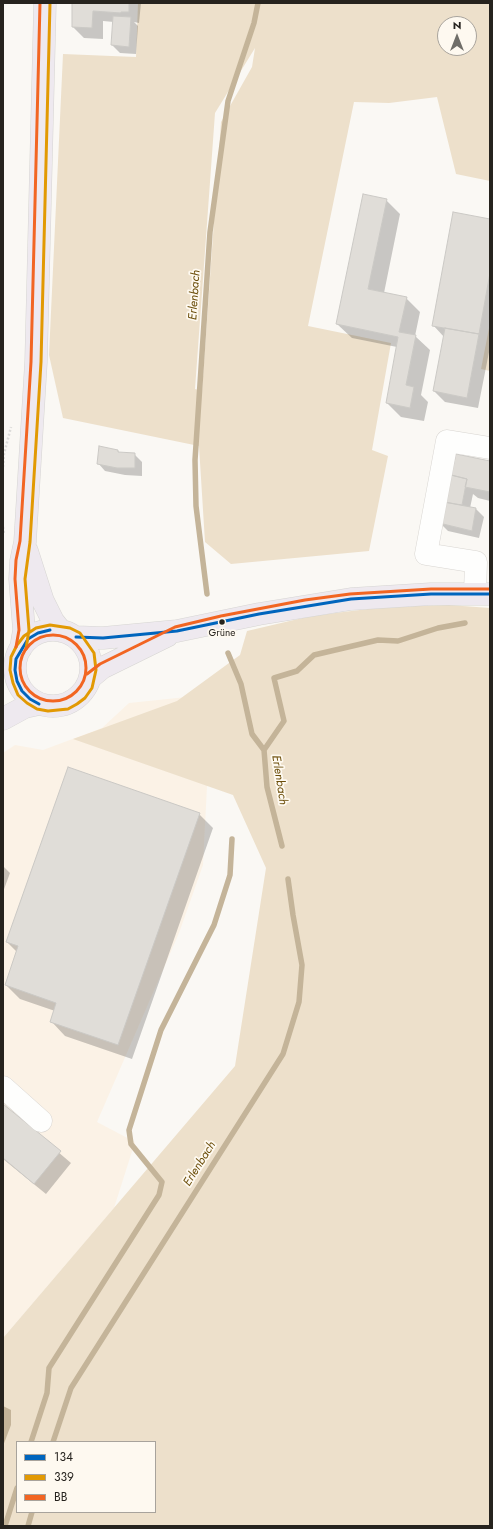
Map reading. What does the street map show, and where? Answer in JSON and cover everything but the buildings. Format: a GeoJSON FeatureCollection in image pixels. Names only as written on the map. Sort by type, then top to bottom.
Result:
{"type":"FeatureCollection","features":[{"type":"Feature","properties":{"kind":"main road"},"geometry":{"type":"LineString","coordinates":[[21,648],[24,630],[20,579],[21,561],[25,542],[36,362],[45,3]]}},
{"type":"Feature","properties":{"kind":"main road"},"geometry":{"type":"LineString","coordinates":[[3,719],[25,707],[39,704],[58,706],[66,704],[82,694],[90,678],[92,670],[89,655],[81,643],[53,621],[43,601],[25,542]]}},
{"type":"Feature","properties":{"kind":"main road"},"geometry":{"type":"LineString","coordinates":[[39,704],[22,691],[17,681],[9,679],[21,648],[28,639],[38,633],[50,630],[92,639],[177,631],[259,614],[351,599],[424,594],[483,593]]}},
{"type":"Feature","properties":{"kind":"main road"},"geometry":{"type":"LineString","coordinates":[[90,678],[102,668],[177,631]]}},
{"type":"Feature","properties":{"kind":"lane"},"geometry":{"type":"LineString","coordinates":[[483,593],[476,562],[426,554],[447,441],[490,448]]}},
{"type":"Feature","properties":{"kind":"lane"},"geometry":{"type":"LineString","coordinates":[[3,1087],[41,1121]]}},
{"type":"Feature","properties":{"kind":"shaded area"},"geometry":{"type":"Polygon","coordinates":[[[138,3],[490,3],[490,181],[456,174],[437,97],[389,103],[354,102],[308,326],[391,343],[372,450],[388,456],[369,551],[231,564],[205,542],[199,446],[63,418],[49,355],[63,54],[136,57],[138,3]],[[255,48],[215,113],[195,389],[202,391],[221,122],[252,67],[255,48]]]}},
{"type":"Feature","properties":{"kind":"shaded area"},"geometry":{"type":"Polygon","coordinates":[[[490,323],[490,371],[481,369],[490,323]]]}},
{"type":"Feature","properties":{"kind":"shaded area"},"geometry":{"type":"Polygon","coordinates":[[[449,605],[490,608],[490,1526],[3,1526],[3,1338],[235,1066],[266,868],[233,795],[73,739],[177,701],[240,655],[247,631],[311,616],[384,607],[449,605]]]}},
{"type":"Feature","properties":{"kind":"shaded area"},"geometry":{"type":"Polygon","coordinates":[[[206,695],[207,786],[203,865],[179,933],[97,1122],[135,1142],[114,1208],[3,1338],[3,753],[15,745],[43,750],[102,728],[129,703],[206,695]]]}},
{"type":"Feature","properties":{"kind":"shaded area"},"geometry":{"type":"Polygon","coordinates":[[[3,1406],[11,1410],[11,1425],[3,1446],[3,1406]]]}},
{"type":"Feature","properties":{"kind":"waterway","name":"Erlenbach"},"geometry":{"type":"LineString","coordinates":[[207,594],[196,506],[195,460],[210,232],[228,101],[254,23],[258,3]]}},
{"type":"Feature","properties":{"kind":"waterway"},"geometry":{"type":"LineString","coordinates":[[264,750],[284,721],[274,678],[297,671],[314,655],[378,640],[398,641],[438,628],[465,623]]}},
{"type":"Feature","properties":{"kind":"waterway","name":"Erlenbach"},"geometry":{"type":"LineString","coordinates":[[228,653],[241,684],[252,734],[264,750],[267,787],[282,846]]}},
{"type":"Feature","properties":{"kind":"waterway"},"geometry":{"type":"LineString","coordinates":[[31,1441],[47,1393],[49,1368],[159,1195],[162,1182],[131,1144],[129,1130],[161,1030],[214,925],[230,875],[232,839]]}},
{"type":"Feature","properties":{"kind":"waterway","name":"Erlenbach"},"geometry":{"type":"LineString","coordinates":[[53,1441],[71,1388],[283,1054],[299,1002],[302,965],[288,879]]}},
{"type":"Feature","properties":{"kind":"waterway"},"geometry":{"type":"LineString","coordinates":[[5,1526],[16,1491]]}},
{"type":"Feature","properties":{"kind":"waterway","name":"Erlenbach"},"geometry":{"type":"LineString","coordinates":[[28,1526],[32,1513]]}},
{"type":"Feature","properties":{"kind":"transit line","name":"BB"},"geometry":{"type":"LineString","coordinates":[[16,647],[19,630],[15,579],[16,560],[20,541],[31,362],[40,3]]}},
{"type":"Feature","properties":{"kind":"transit line","name":"339"},"geometry":{"type":"LineString","coordinates":[[26,649],[29,630],[25,579],[30,542],[41,362],[50,3]]}},
{"type":"Feature","properties":{"kind":"transit line","name":"BB"},"geometry":{"type":"LineString","coordinates":[[87,674],[100,664],[175,627],[221,616],[305,600],[350,594],[431,589],[490,589]]}},
{"type":"Feature","properties":{"kind":"transit line","name":"134"},"geometry":{"type":"LineString","coordinates":[[76,637],[103,638],[177,631],[259,614],[351,599],[431,594],[490,594]]}},
{"type":"Feature","properties":{"kind":"transit line","name":"339"},"geometry":{"type":"LineString","coordinates":[[50,625],[70,628],[80,633],[94,653],[96,670],[92,688],[85,698],[68,709],[48,711],[37,709],[18,695],[10,670],[11,657],[17,645],[24,636],[36,628],[50,625]]}},
{"type":"Feature","properties":{"kind":"transit line","name":"134"},"geometry":{"type":"LineString","coordinates":[[39,704],[30,699],[22,691],[17,681],[15,670],[16,659],[28,639],[38,633],[50,630]]}},
{"type":"Feature","properties":{"kind":"transit line","name":"BB"},"geometry":{"type":"LineString","coordinates":[[53,635],[66,638],[76,645],[83,655],[86,668],[83,681],[76,691],[66,698],[53,701],[40,698],[30,691],[23,681],[20,668],[23,655],[30,645],[40,638],[53,635]]}},
{"type":"Feature","properties":{"kind":"place","name":"Grüne"},"geometry":{"type":"Point","coordinates":[222,622]}}]}
